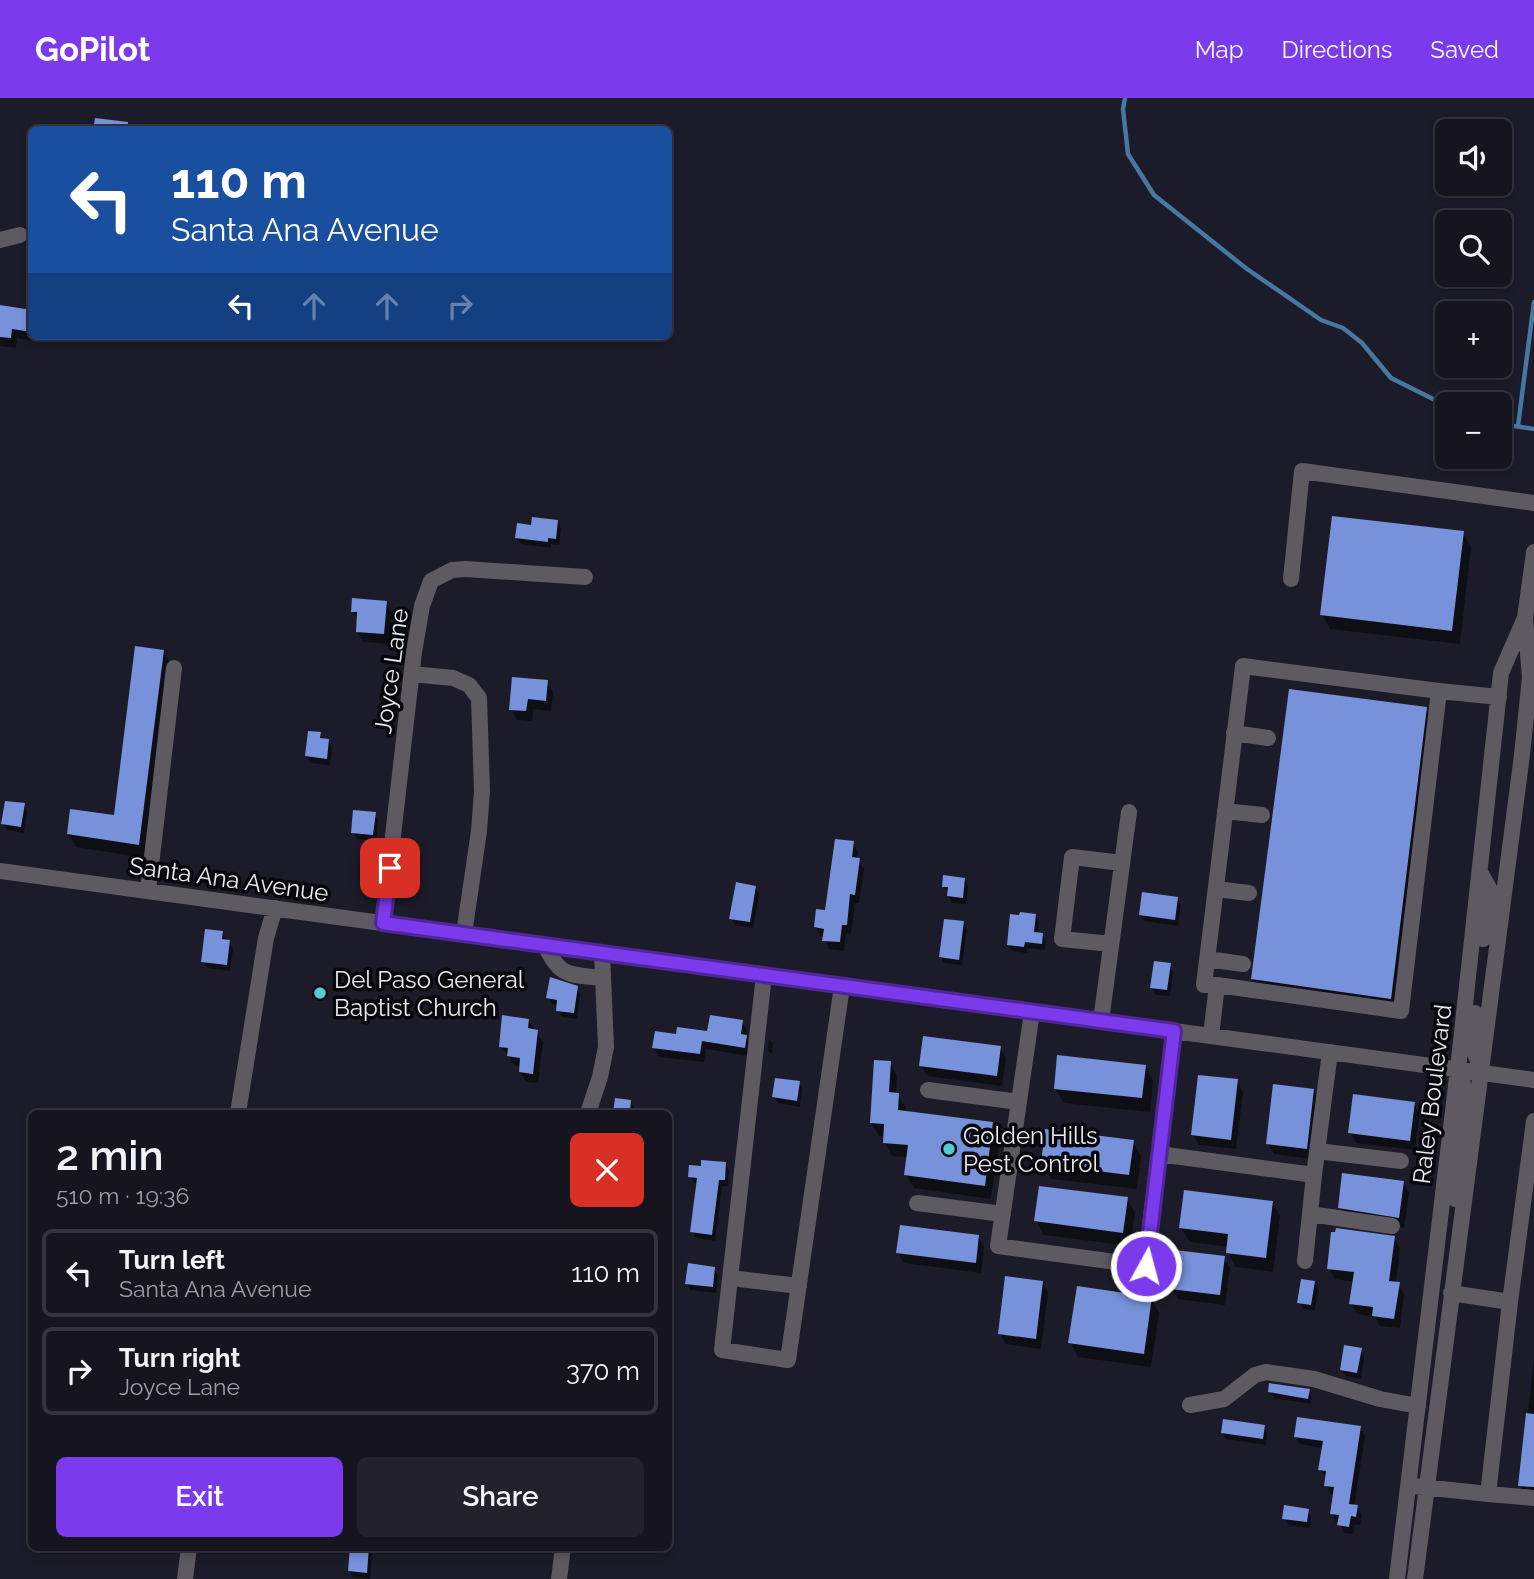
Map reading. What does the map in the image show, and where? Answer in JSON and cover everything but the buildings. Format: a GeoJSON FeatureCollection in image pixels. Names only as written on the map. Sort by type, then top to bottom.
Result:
{"type":"FeatureCollection","features":[{"type":"Feature","properties":{"kind":"street"},"geometry":{"type":"LineString","coordinates":[[0,240],[20,235]]}},
{"type":"Feature","properties":{"kind":"street"},"geometry":{"type":"LineString","coordinates":[[1291,579],[1302,471],[1534,503]]}},
{"type":"Feature","properties":{"kind":"street","name":"Raley Boulevard"},"geometry":{"type":"LineString","coordinates":[[1396,1579],[1417,1486],[1451,1293],[1528,756],[1530,677],[1525,618],[1534,552]]}},
{"type":"Feature","properties":{"kind":"street","name":"Joyce Lane"},"geometry":{"type":"LineString","coordinates":[[383,923],[412,674],[422,606],[431,581],[452,570],[466,569],[585,577]]}},
{"type":"Feature","properties":{"kind":"street","name":"Raley Boulevard"},"geometry":{"type":"LineString","coordinates":[[1415,1579],[1418,1406],[1499,697],[1502,673],[1525,618]]}},
{"type":"Feature","properties":{"kind":"street"},"geometry":{"type":"LineString","coordinates":[[1439,691],[1401,1011],[1204,985],[1242,666],[1499,697]]}},
{"type":"Feature","properties":{"kind":"street"},"geometry":{"type":"LineString","coordinates":[[148,891],[174,668]]}},
{"type":"Feature","properties":{"kind":"street"},"geometry":{"type":"LineString","coordinates":[[412,674],[453,678],[469,685],[479,698],[482,791],[464,934]]}},
{"type":"Feature","properties":{"kind":"street"},"geometry":{"type":"LineString","coordinates":[[1234,733],[1268,738]]}},
{"type":"Feature","properties":{"kind":"street"},"geometry":{"type":"LineString","coordinates":[[1225,811],[1262,815]]}},
{"type":"Feature","properties":{"kind":"street"},"geometry":{"type":"LineString","coordinates":[[1101,1021],[1129,812]]}},
{"type":"Feature","properties":{"kind":"street"},"geometry":{"type":"LineString","coordinates":[[1111,944],[1062,939],[1072,857],[1122,863]]}},
{"type":"Feature","properties":{"kind":"street","name":"Santa Ana Avenue"},"geometry":{"type":"LineString","coordinates":[[0,871],[1534,1080]]}},
{"type":"Feature","properties":{"kind":"street"},"geometry":{"type":"LineString","coordinates":[[1480,872],[1490,890],[1473,1029],[1474,1050],[1482,1072]]}},
{"type":"Feature","properties":{"kind":"street"},"geometry":{"type":"LineString","coordinates":[[1216,889],[1249,893]]}},
{"type":"Feature","properties":{"kind":"street"},"geometry":{"type":"LineString","coordinates":[[238,1110],[266,938],[275,908]]}},
{"type":"Feature","properties":{"kind":"street"},"geometry":{"type":"LineString","coordinates":[[545,945],[554,965],[568,974],[602,978]]}},
{"type":"Feature","properties":{"kind":"street"},"geometry":{"type":"LineString","coordinates":[[590,1110],[606,1046],[601,953]]}},
{"type":"Feature","properties":{"kind":"street"},"geometry":{"type":"LineString","coordinates":[[1207,959],[1242,964]]}},
{"type":"Feature","properties":{"kind":"street"},"geometry":{"type":"LineString","coordinates":[[764,975],[722,1350],[788,1360],[842,986]]}},
{"type":"Feature","properties":{"kind":"street"},"geometry":{"type":"LineString","coordinates":[[1211,1036],[1217,985]]}},
{"type":"Feature","properties":{"kind":"street"},"geometry":{"type":"LineString","coordinates":[[1032,1012],[998,1246],[1146,1266],[1174,1031]]}},
{"type":"Feature","properties":{"kind":"street"},"geometry":{"type":"LineString","coordinates":[[1305,1261],[1330,1052]]}},
{"type":"Feature","properties":{"kind":"street"},"geometry":{"type":"LineString","coordinates":[[1458,1069],[1466,1097],[1454,1194],[1461,1225]]}},
{"type":"Feature","properties":{"kind":"street"},"geometry":{"type":"LineString","coordinates":[[928,1090],[1019,1102]]}},
{"type":"Feature","properties":{"kind":"street"},"geometry":{"type":"LineString","coordinates":[[1488,1494],[1534,1121]]}},
{"type":"Feature","properties":{"kind":"street"},"geometry":{"type":"LineString","coordinates":[[1317,1151],[1401,1161]]}},
{"type":"Feature","properties":{"kind":"street"},"geometry":{"type":"LineString","coordinates":[[1159,1154],[1314,1175]]}},
{"type":"Feature","properties":{"kind":"street"},"geometry":{"type":"LineString","coordinates":[[918,1203],[1003,1214]]}},
{"type":"Feature","properties":{"kind":"street"},"geometry":{"type":"LineString","coordinates":[[1310,1214],[1392,1226]]}},
{"type":"Feature","properties":{"kind":"street"},"geometry":{"type":"LineString","coordinates":[[730,1278],[799,1286]]}},
{"type":"Feature","properties":{"kind":"street"},"geometry":{"type":"LineString","coordinates":[[1451,1293],[1510,1302]]}},
{"type":"Feature","properties":{"kind":"street"},"geometry":{"type":"LineString","coordinates":[[1190,1405],[1224,1399],[1255,1375],[1266,1372],[1314,1379],[1380,1399],[1418,1406]]}},
{"type":"Feature","properties":{"kind":"street"},"geometry":{"type":"LineString","coordinates":[[1417,1486],[1534,1498]]}},
{"type":"Feature","properties":{"kind":"street"},"geometry":{"type":"LineString","coordinates":[[185,1579],[188,1551]]}},
{"type":"Feature","properties":{"kind":"street"},"geometry":{"type":"LineString","coordinates":[[559,1579],[562,1551]]}},
{"type":"Feature","properties":{"kind":"waterway"},"geometry":{"type":"LineString","coordinates":[[1125,98],[1123,109],[1128,154],[1154,195],[1247,269],[1321,320],[1343,328],[1362,343],[1391,378],[1435,400]]}},
{"type":"Feature","properties":{"kind":"waterway"},"geometry":{"type":"LineString","coordinates":[[1518,426],[1534,302]]}},
{"type":"Feature","properties":{"kind":"waterway"},"geometry":{"type":"LineString","coordinates":[[1512,426],[1534,429]]}},
{"type":"Feature","properties":{"kind":"place","name":"Del Paso General Baptist Church"},"geometry":{"type":"Point","coordinates":[320,993]}},
{"type":"Feature","properties":{"kind":"place","name":"Golden Hills Pest Control"},"geometry":{"type":"Point","coordinates":[949,1149]}},
{"type":"Feature","properties":{"kind":"route"},"geometry":{"type":"LineString","coordinates":[[390,868],[383,923],[1174,1031],[1146,1266]]}}]}
